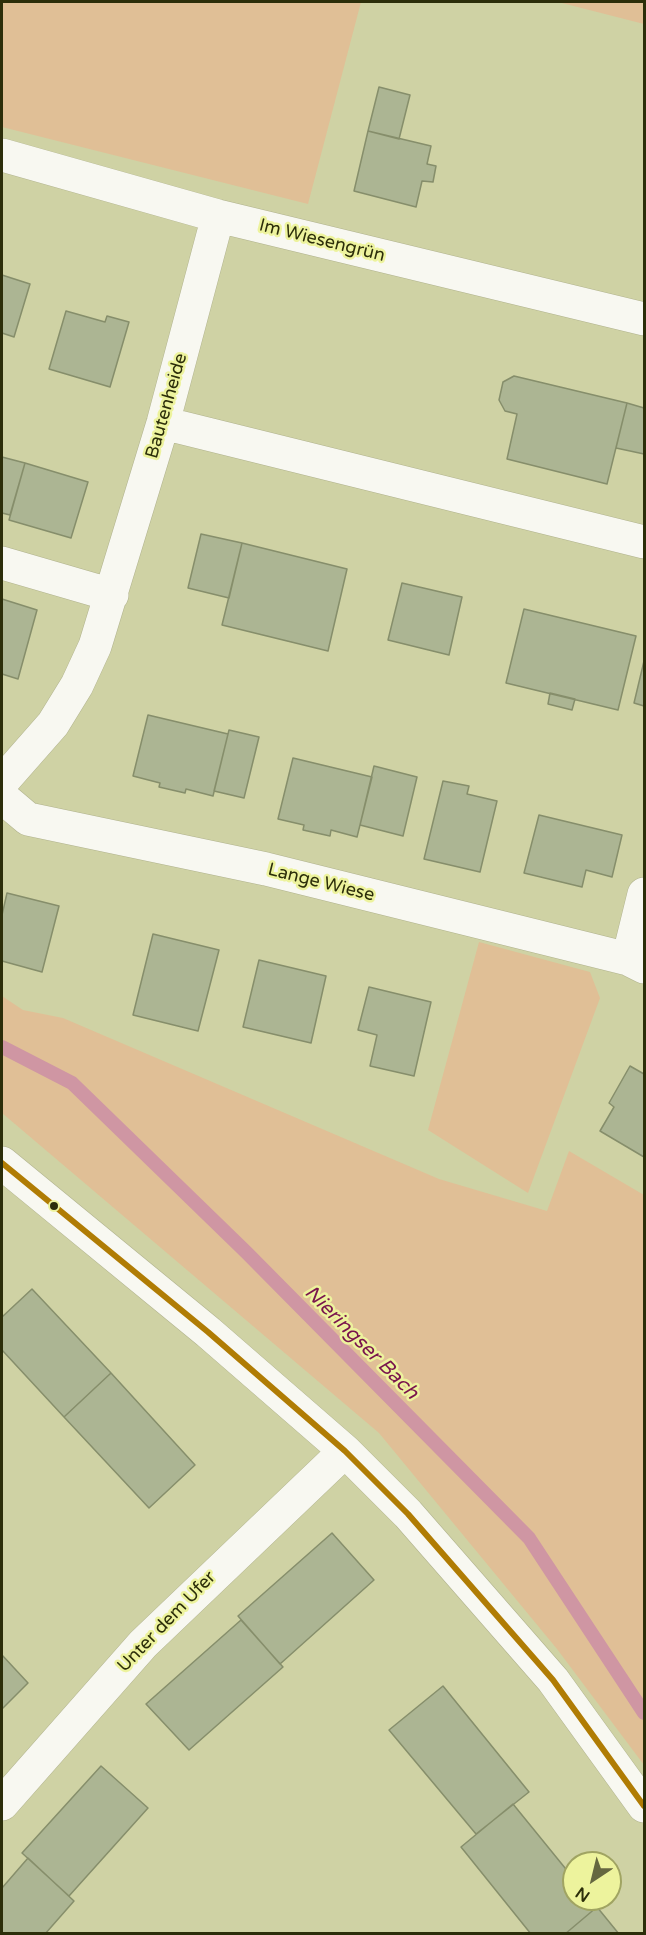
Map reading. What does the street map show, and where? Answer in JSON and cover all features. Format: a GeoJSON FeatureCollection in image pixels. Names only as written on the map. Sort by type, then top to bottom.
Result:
{"type":"FeatureCollection","features":[{"type":"Feature","properties":{"kind":"street","name":"Im Wiesengrün"},"geometry":{"type":"LineString","coordinates":[[2,155],[218,216],[645,319]]}},
{"type":"Feature","properties":{"kind":"street","name":"Bautenheide"},"geometry":{"type":"LineString","coordinates":[[2,782],[53,724],[77,685],[95,645],[163,423],[218,216]]}},
{"type":"Feature","properties":{"kind":"street"},"geometry":{"type":"LineString","coordinates":[[163,423],[645,542]]}},
{"type":"Feature","properties":{"kind":"street"},"geometry":{"type":"LineString","coordinates":[[2,562],[112,595]]}},
{"type":"Feature","properties":{"kind":"street","name":"Lange Wiese"},"geometry":{"type":"LineString","coordinates":[[2,797],[28,819],[266,869],[636,963]]}},
{"type":"Feature","properties":{"kind":"street"},"geometry":{"type":"LineString","coordinates":[[636,963],[645,894]]}},
{"type":"Feature","properties":{"kind":"street"},"geometry":{"type":"LineString","coordinates":[[2,1163],[208,1332],[345,1451],[408,1514],[553,1680],[645,1806]]}},
{"type":"Feature","properties":{"kind":"street","name":"Unter dem Ufer"},"geometry":{"type":"LineString","coordinates":[[2,1804],[143,1644],[345,1451]]}},
{"type":"Feature","properties":{"kind":"shaded area"},"geometry":{"type":"Polygon","coordinates":[[[2,2],[361,2],[308,204],[2,127],[2,2]]]}},
{"type":"Feature","properties":{"kind":"shaded area"},"geometry":{"type":"Polygon","coordinates":[[[558,2],[644,2],[644,24],[558,2]]]}},
{"type":"Feature","properties":{"kind":"shaded area"},"geometry":{"type":"Polygon","coordinates":[[[479,942],[590,972],[600,998],[528,1193],[428,1130],[479,942]]]}},
{"type":"Feature","properties":{"kind":"shaded area"},"geometry":{"type":"Polygon","coordinates":[[[2,996],[23,1010],[63,1018],[439,1179],[547,1211],[569,1151],[644,1195],[644,1765],[557,1649],[379,1433],[2,1113],[2,996]]]}},
{"type":"Feature","properties":{"kind":"building"},"geometry":{"type":"Polygon","coordinates":[[[379,87],[410,95],[399,139],[368,131],[379,87]]]}},
{"type":"Feature","properties":{"kind":"building"},"geometry":{"type":"Polygon","coordinates":[[[368,131],[431,146],[427,164],[436,166],[433,182],[422,181],[416,207],[354,191],[368,131]]]}},
{"type":"Feature","properties":{"kind":"building"},"geometry":{"type":"Polygon","coordinates":[[[2,275],[30,284],[14,337],[2,333],[2,275]]]}},
{"type":"Feature","properties":{"kind":"building"},"geometry":{"type":"Polygon","coordinates":[[[66,311],[105,322],[107,316],[129,322],[110,387],[49,369],[66,311]]]}},
{"type":"Feature","properties":{"kind":"building"},"geometry":{"type":"Polygon","coordinates":[[[514,376],[627,403],[607,484],[507,459],[517,414],[505,411],[499,400],[503,382],[514,376]]]}},
{"type":"Feature","properties":{"kind":"building"},"geometry":{"type":"Polygon","coordinates":[[[627,403],[644,408],[644,454],[616,448],[627,403]]]}},
{"type":"Feature","properties":{"kind":"building"},"geometry":{"type":"Polygon","coordinates":[[[2,457],[25,463],[10,515],[2,513],[2,457]]]}},
{"type":"Feature","properties":{"kind":"building"},"geometry":{"type":"Polygon","coordinates":[[[25,463],[88,482],[71,538],[9,520],[25,463]]]}},
{"type":"Feature","properties":{"kind":"building"},"geometry":{"type":"Polygon","coordinates":[[[201,534],[242,543],[229,598],[188,588],[201,534]]]}},
{"type":"Feature","properties":{"kind":"building"},"geometry":{"type":"Polygon","coordinates":[[[242,543],[347,569],[328,651],[222,625],[242,543]]]}},
{"type":"Feature","properties":{"kind":"building"},"geometry":{"type":"Polygon","coordinates":[[[402,583],[462,597],[449,655],[388,640],[402,583]]]}},
{"type":"Feature","properties":{"kind":"building"},"geometry":{"type":"Polygon","coordinates":[[[2,599],[37,610],[18,679],[2,674],[2,599]]]}},
{"type":"Feature","properties":{"kind":"building"},"geometry":{"type":"Polygon","coordinates":[[[524,609],[636,636],[618,710],[506,683],[524,609]]]}},
{"type":"Feature","properties":{"kind":"building"},"geometry":{"type":"Polygon","coordinates":[[[644,661],[644,706],[634,703],[644,661]]]}},
{"type":"Feature","properties":{"kind":"building"},"geometry":{"type":"Polygon","coordinates":[[[550,693],[575,699],[572,710],[548,704],[550,693]]]}},
{"type":"Feature","properties":{"kind":"building"},"geometry":{"type":"Polygon","coordinates":[[[148,715],[228,734],[213,796],[186,789],[185,793],[159,787],[160,783],[133,776],[148,715]]]}},
{"type":"Feature","properties":{"kind":"building"},"geometry":{"type":"Polygon","coordinates":[[[229,730],[259,737],[244,798],[214,791],[229,730]]]}},
{"type":"Feature","properties":{"kind":"building"},"geometry":{"type":"Polygon","coordinates":[[[293,758],[372,777],[357,837],[331,830],[330,836],[303,830],[304,825],[278,819],[293,758]]]}},
{"type":"Feature","properties":{"kind":"building"},"geometry":{"type":"Polygon","coordinates":[[[374,766],[417,777],[403,836],[360,825],[374,766]]]}},
{"type":"Feature","properties":{"kind":"building"},"geometry":{"type":"Polygon","coordinates":[[[443,781],[469,786],[467,794],[497,801],[480,872],[424,859],[443,781]]]}},
{"type":"Feature","properties":{"kind":"building"},"geometry":{"type":"Polygon","coordinates":[[[539,815],[622,835],[612,877],[586,870],[582,887],[524,873],[539,815]]]}},
{"type":"Feature","properties":{"kind":"building"},"geometry":{"type":"Polygon","coordinates":[[[7,893],[59,906],[42,972],[2,961],[2,915],[7,893]]]}},
{"type":"Feature","properties":{"kind":"building"},"geometry":{"type":"Polygon","coordinates":[[[153,934],[219,950],[198,1031],[133,1015],[153,934]]]}},
{"type":"Feature","properties":{"kind":"building"},"geometry":{"type":"Polygon","coordinates":[[[259,960],[326,976],[311,1043],[243,1027],[259,960]]]}},
{"type":"Feature","properties":{"kind":"building"},"geometry":{"type":"Polygon","coordinates":[[[369,987],[431,1002],[414,1076],[370,1066],[377,1035],[358,1030],[369,987]]]}},
{"type":"Feature","properties":{"kind":"building"},"geometry":{"type":"Polygon","coordinates":[[[630,1066],[644,1074],[644,1157],[600,1131],[614,1107],[609,1103],[630,1066]]]}},
{"type":"Feature","properties":{"kind":"building"},"geometry":{"type":"Polygon","coordinates":[[[32,1289],[111,1373],[64,1417],[2,1350],[2,1317],[32,1289]]]}},
{"type":"Feature","properties":{"kind":"building"},"geometry":{"type":"Polygon","coordinates":[[[111,1373],[195,1465],[149,1508],[64,1417],[111,1373]]]}},
{"type":"Feature","properties":{"kind":"building"},"geometry":{"type":"Polygon","coordinates":[[[332,1533],[374,1580],[280,1664],[238,1616],[332,1533]]]}},
{"type":"Feature","properties":{"kind":"building"},"geometry":{"type":"Polygon","coordinates":[[[241,1620],[283,1667],[189,1750],[146,1704],[241,1620]]]}},
{"type":"Feature","properties":{"kind":"building"},"geometry":{"type":"Polygon","coordinates":[[[2,1655],[28,1683],[2,1709],[2,1655]]]}},
{"type":"Feature","properties":{"kind":"building"},"geometry":{"type":"Polygon","coordinates":[[[443,1686],[529,1792],[476,1834],[389,1730],[443,1686]]]}},
{"type":"Feature","properties":{"kind":"building"},"geometry":{"type":"Polygon","coordinates":[[[101,1766],[148,1808],[69,1896],[22,1853],[101,1766]]]}},
{"type":"Feature","properties":{"kind":"building"},"geometry":{"type":"Polygon","coordinates":[[[513,1804],[562,1864],[562,1911],[592,1911],[565,1934],[531,1934],[461,1847],[513,1804]]]}},
{"type":"Feature","properties":{"kind":"building"},"geometry":{"type":"Polygon","coordinates":[[[28,1858],[74,1901],[45,1934],[2,1934],[2,1888],[28,1858]]]}},
{"type":"Feature","properties":{"kind":"building"},"geometry":{"type":"Polygon","coordinates":[[[592,1911],[600,1911],[619,1934],[565,1934],[592,1911]]]}},
{"type":"Feature","properties":{"kind":"waterway","name":"Nieringser Bach"},"geometry":{"type":"LineString","coordinates":[[2,1047],[72,1083],[246,1252],[529,1538],[644,1713]]}},
{"type":"Feature","properties":{"kind":"transit line"},"geometry":{"type":"LineString","coordinates":[[2,1163],[208,1332],[345,1451],[408,1514],[553,1680],[644,1806]]}}]}
